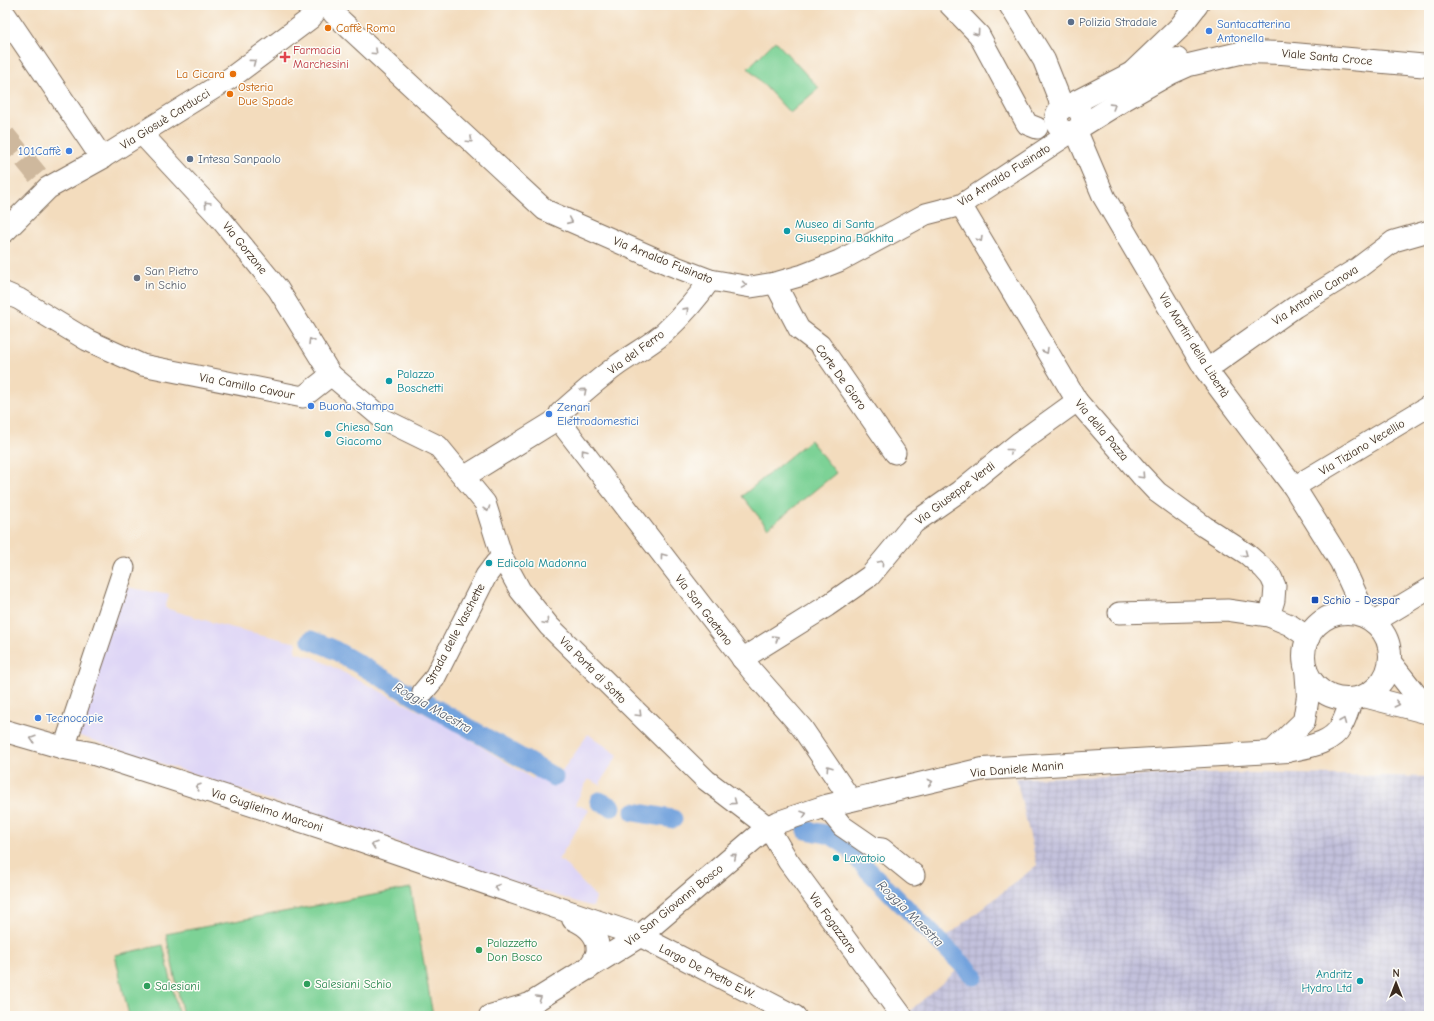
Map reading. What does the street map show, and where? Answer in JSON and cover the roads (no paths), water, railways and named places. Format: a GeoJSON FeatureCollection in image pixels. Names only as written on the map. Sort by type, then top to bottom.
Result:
{"type":"FeatureCollection","features":[{"type":"Feature","properties":{"kind":"street","name":"Via Giosuè Carducci"},"geometry":{"type":"LineString","coordinates":[[102,158],[232,78],[311,18],[320,5]]}},
{"type":"Feature","properties":{"kind":"street","name":"Via Arnaldo Fusinato"},"geometry":{"type":"LineString","coordinates":[[327,5],[334,14],[545,210],[668,264],[710,280],[751,286],[775,283],[803,275],[839,261],[926,214],[961,205],[1076,130]]}},
{"type":"Feature","properties":{"kind":"street"},"geometry":{"type":"LineString","coordinates":[[950,5],[972,26],[979,35],[1027,124],[1037,128]]}},
{"type":"Feature","properties":{"kind":"street"},"geometry":{"type":"LineString","coordinates":[[1010,5],[1045,62],[1066,107],[1058,112],[1056,116],[1057,124],[1062,131],[1076,130]]}},
{"type":"Feature","properties":{"kind":"street"},"geometry":{"type":"LineString","coordinates":[[1132,73],[1178,28],[1197,5]]}},
{"type":"Feature","properties":{"kind":"street"},"geometry":{"type":"LineString","coordinates":[[5,14],[102,158],[48,188],[5,231]]}},
{"type":"Feature","properties":{"kind":"street"},"geometry":{"type":"LineString","coordinates":[[1174,66],[1178,28]]}},
{"type":"Feature","properties":{"kind":"street","name":"Viale Santa Croce"},"geometry":{"type":"LineString","coordinates":[[1066,107],[1132,73],[1189,65],[1244,52],[1282,53],[1429,66]]}},
{"type":"Feature","properties":{"kind":"street","name":"Viale Santa Croce"},"geometry":{"type":"LineString","coordinates":[[1076,130],[1174,66]]}},
{"type":"Feature","properties":{"kind":"street","name":"Via Martiri della Libertà"},"geometry":{"type":"LineString","coordinates":[[1076,130],[1104,197],[1206,370],[1294,487],[1341,562],[1370,620],[1384,633],[1390,647],[1390,662],[1386,676],[1377,688],[1358,698]]}},
{"type":"Feature","properties":{"kind":"street","name":"Via Gorzone"},"geometry":{"type":"LineString","coordinates":[[142,134],[219,217],[278,289],[331,375]]}},
{"type":"Feature","properties":{"kind":"street","name":"Via della Pozza"},"geometry":{"type":"LineString","coordinates":[[961,205],[1077,401],[1157,492],[1205,527],[1247,554],[1271,577],[1275,586],[1274,600],[1269,616]]}},
{"type":"Feature","properties":{"kind":"street","name":"Via Antonio Canova"},"geometry":{"type":"LineString","coordinates":[[1206,370],[1295,307],[1358,268],[1394,242],[1429,231]]}},
{"type":"Feature","properties":{"kind":"street","name":"Via del Ferro"},"geometry":{"type":"LineString","coordinates":[[558,419],[560,413],[587,388],[618,364],[662,334],[692,304],[710,280]]}},
{"type":"Feature","properties":{"kind":"street","name":"Corte De Gioro"},"geometry":{"type":"LineString","coordinates":[[775,283],[799,329],[820,345],[895,453]]}},
{"type":"Feature","properties":{"kind":"street","name":"Via Camillo Cavour"},"geometry":{"type":"LineString","coordinates":[[5,292],[87,340],[142,365],[303,397],[331,375]]}},
{"type":"Feature","properties":{"kind":"street"},"geometry":{"type":"LineString","coordinates":[[331,375],[383,419],[438,446],[464,477],[558,419]]}},
{"type":"Feature","properties":{"kind":"street","name":"Via Giuseppe Verdi"},"geometry":{"type":"LineString","coordinates":[[742,659],[827,606],[870,576],[914,523],[960,492],[1020,442],[1077,401]]}},
{"type":"Feature","properties":{"kind":"street","name":"Via Tiziano Vecellio"},"geometry":{"type":"LineString","coordinates":[[1294,487],[1429,406]]}},
{"type":"Feature","properties":{"kind":"street","name":"Via San Gaetano"},"geometry":{"type":"LineString","coordinates":[[558,419],[742,659],[802,728],[851,800]]}},
{"type":"Feature","properties":{"kind":"street","name":"Via Porta di Sotto"},"geometry":{"type":"LineString","coordinates":[[464,477],[485,503],[502,557],[520,590],[549,626],[706,780],[768,827]]}},
{"type":"Feature","properties":{"kind":"street","name":"Strada delle Vaschette"},"geometry":{"type":"LineString","coordinates":[[423,692],[434,679],[486,576],[494,564],[502,557]]}},
{"type":"Feature","properties":{"kind":"street"},"geometry":{"type":"LineString","coordinates":[[64,748],[124,568]]}},
{"type":"Feature","properties":{"kind":"street"},"geometry":{"type":"LineString","coordinates":[[1334,615],[1341,593],[1344,569]]}},
{"type":"Feature","properties":{"kind":"street"},"geometry":{"type":"LineString","coordinates":[[1326,741],[1311,736],[1306,731],[1304,721],[1308,696],[1304,658],[1305,648],[1315,628],[1324,620],[1334,615],[1350,613],[1370,620],[1429,589]]}},
{"type":"Feature","properties":{"kind":"street"},"geometry":{"type":"LineString","coordinates":[[1119,613],[1227,610],[1269,616],[1290,625],[1309,638]]}},
{"type":"Feature","properties":{"kind":"street"},"geometry":{"type":"LineString","coordinates":[[1390,662],[1416,695],[1429,706]]}},
{"type":"Feature","properties":{"kind":"street"},"geometry":{"type":"LineString","coordinates":[[1306,668],[1311,679],[1328,695],[1340,699],[1358,698],[1429,713]]}},
{"type":"Feature","properties":{"kind":"street","name":"Via Daniele Manin"},"geometry":{"type":"LineString","coordinates":[[768,827],[826,806],[983,769],[1288,751],[1326,741],[1334,736],[1358,698]]}},
{"type":"Feature","properties":{"kind":"street"},"geometry":{"type":"LineString","coordinates":[[1273,751],[1304,721]]}},
{"type":"Feature","properties":{"kind":"street","name":"Via Guglielmo Marconi"},"geometry":{"type":"LineString","coordinates":[[5,731],[64,748],[91,753],[345,835],[640,936]]}},
{"type":"Feature","properties":{"kind":"street"},"geometry":{"type":"LineString","coordinates":[[826,806],[842,826],[874,848],[882,849],[914,875]]}},
{"type":"Feature","properties":{"kind":"street","name":"Via San Giovanni Bosco"},"geometry":{"type":"LineString","coordinates":[[491,1016],[530,1004],[640,936],[768,827]]}},
{"type":"Feature","properties":{"kind":"street","name":"Via Fogazzaro"},"geometry":{"type":"LineString","coordinates":[[768,827],[788,861],[902,1016]]}},
{"type":"Feature","properties":{"kind":"street","name":"Via Guglielmo Marconi"},"geometry":{"type":"LineString","coordinates":[[527,898],[580,922],[592,931],[597,941],[597,948],[596,956],[589,968]]}},
{"type":"Feature","properties":{"kind":"street","name":"Largo De Pretto E.W."},"geometry":{"type":"LineString","coordinates":[[640,936],[795,1016]]}},
{"type":"Feature","properties":{"kind":"waterway","name":"Roggia Maestra"},"geometry":{"type":"LineString","coordinates":[[311,640],[331,648],[554,777]]}},
{"type":"Feature","properties":{"kind":"waterway","name":"Roggia Maestra"},"geometry":{"type":"LineString","coordinates":[[599,801],[612,807]]}},
{"type":"Feature","properties":{"kind":"waterway","name":"Roggia Maestra"},"geometry":{"type":"LineString","coordinates":[[634,812],[673,819]]}},
{"type":"Feature","properties":{"kind":"waterway","name":"Roggia Maestra"},"geometry":{"type":"LineString","coordinates":[[806,830],[831,835],[846,845],[861,863],[974,976]]}},
{"type":"Feature","properties":{"kind":"tunnel"},"geometry":{"type":"LineString","coordinates":[[5,135],[48,188]]}},
{"type":"Feature","properties":{"kind":"place","name":"Polizia Stradale"},"geometry":{"type":"Point","coordinates":[1071,22]}},
{"type":"Feature","properties":{"kind":"place","name":"Caffè Roma"},"geometry":{"type":"Point","coordinates":[328,28]}},
{"type":"Feature","properties":{"kind":"place","name":"Santacatterina Antonella"},"geometry":{"type":"Point","coordinates":[1209,31]}},
{"type":"Feature","properties":{"kind":"place","name":"Farmacia Marchesini"},"geometry":{"type":"Point","coordinates":[285,57]}},
{"type":"Feature","properties":{"kind":"place","name":"La Cicara"},"geometry":{"type":"Point","coordinates":[233,74]}},
{"type":"Feature","properties":{"kind":"place","name":"Osteria Due Spade"},"geometry":{"type":"Point","coordinates":[230,94]}},
{"type":"Feature","properties":{"kind":"place","name":"101Caffè"},"geometry":{"type":"Point","coordinates":[69,151]}},
{"type":"Feature","properties":{"kind":"place","name":"Intesa Sanpaolo"},"geometry":{"type":"Point","coordinates":[190,159]}},
{"type":"Feature","properties":{"kind":"place","name":"Museo di Santa Giuseppina Bakhita"},"geometry":{"type":"Point","coordinates":[787,231]}},
{"type":"Feature","properties":{"kind":"place","name":"San Pietro in Schio"},"geometry":{"type":"Point","coordinates":[137,278]}},
{"type":"Feature","properties":{"kind":"place","name":"Palazzo Boschetti"},"geometry":{"type":"Point","coordinates":[389,381]}},
{"type":"Feature","properties":{"kind":"place","name":"Buona Stampa"},"geometry":{"type":"Point","coordinates":[311,406]}},
{"type":"Feature","properties":{"kind":"place","name":"Zenari Elettrodomestici"},"geometry":{"type":"Point","coordinates":[549,414]}},
{"type":"Feature","properties":{"kind":"place","name":"Chiesa San Giacomo"},"geometry":{"type":"Point","coordinates":[328,434]}},
{"type":"Feature","properties":{"kind":"place","name":"Edicola Madonna"},"geometry":{"type":"Point","coordinates":[489,563]}},
{"type":"Feature","properties":{"kind":"place","name":"Schio - Despar"},"geometry":{"type":"Point","coordinates":[1315,600]}},
{"type":"Feature","properties":{"kind":"place","name":"Tecnocopie"},"geometry":{"type":"Point","coordinates":[38,718]}},
{"type":"Feature","properties":{"kind":"place","name":"Lavatoio"},"geometry":{"type":"Point","coordinates":[836,858]}},
{"type":"Feature","properties":{"kind":"place","name":"Palazzetto Don Bosco"},"geometry":{"type":"Point","coordinates":[479,950]}},
{"type":"Feature","properties":{"kind":"place","name":"Andritz Hydro Ltd"},"geometry":{"type":"Point","coordinates":[1360,981]}},
{"type":"Feature","properties":{"kind":"place","name":"Salesiani Schio"},"geometry":{"type":"Point","coordinates":[307,984]}},
{"type":"Feature","properties":{"kind":"place","name":"Salesiani"},"geometry":{"type":"Point","coordinates":[147,986]}}]}
